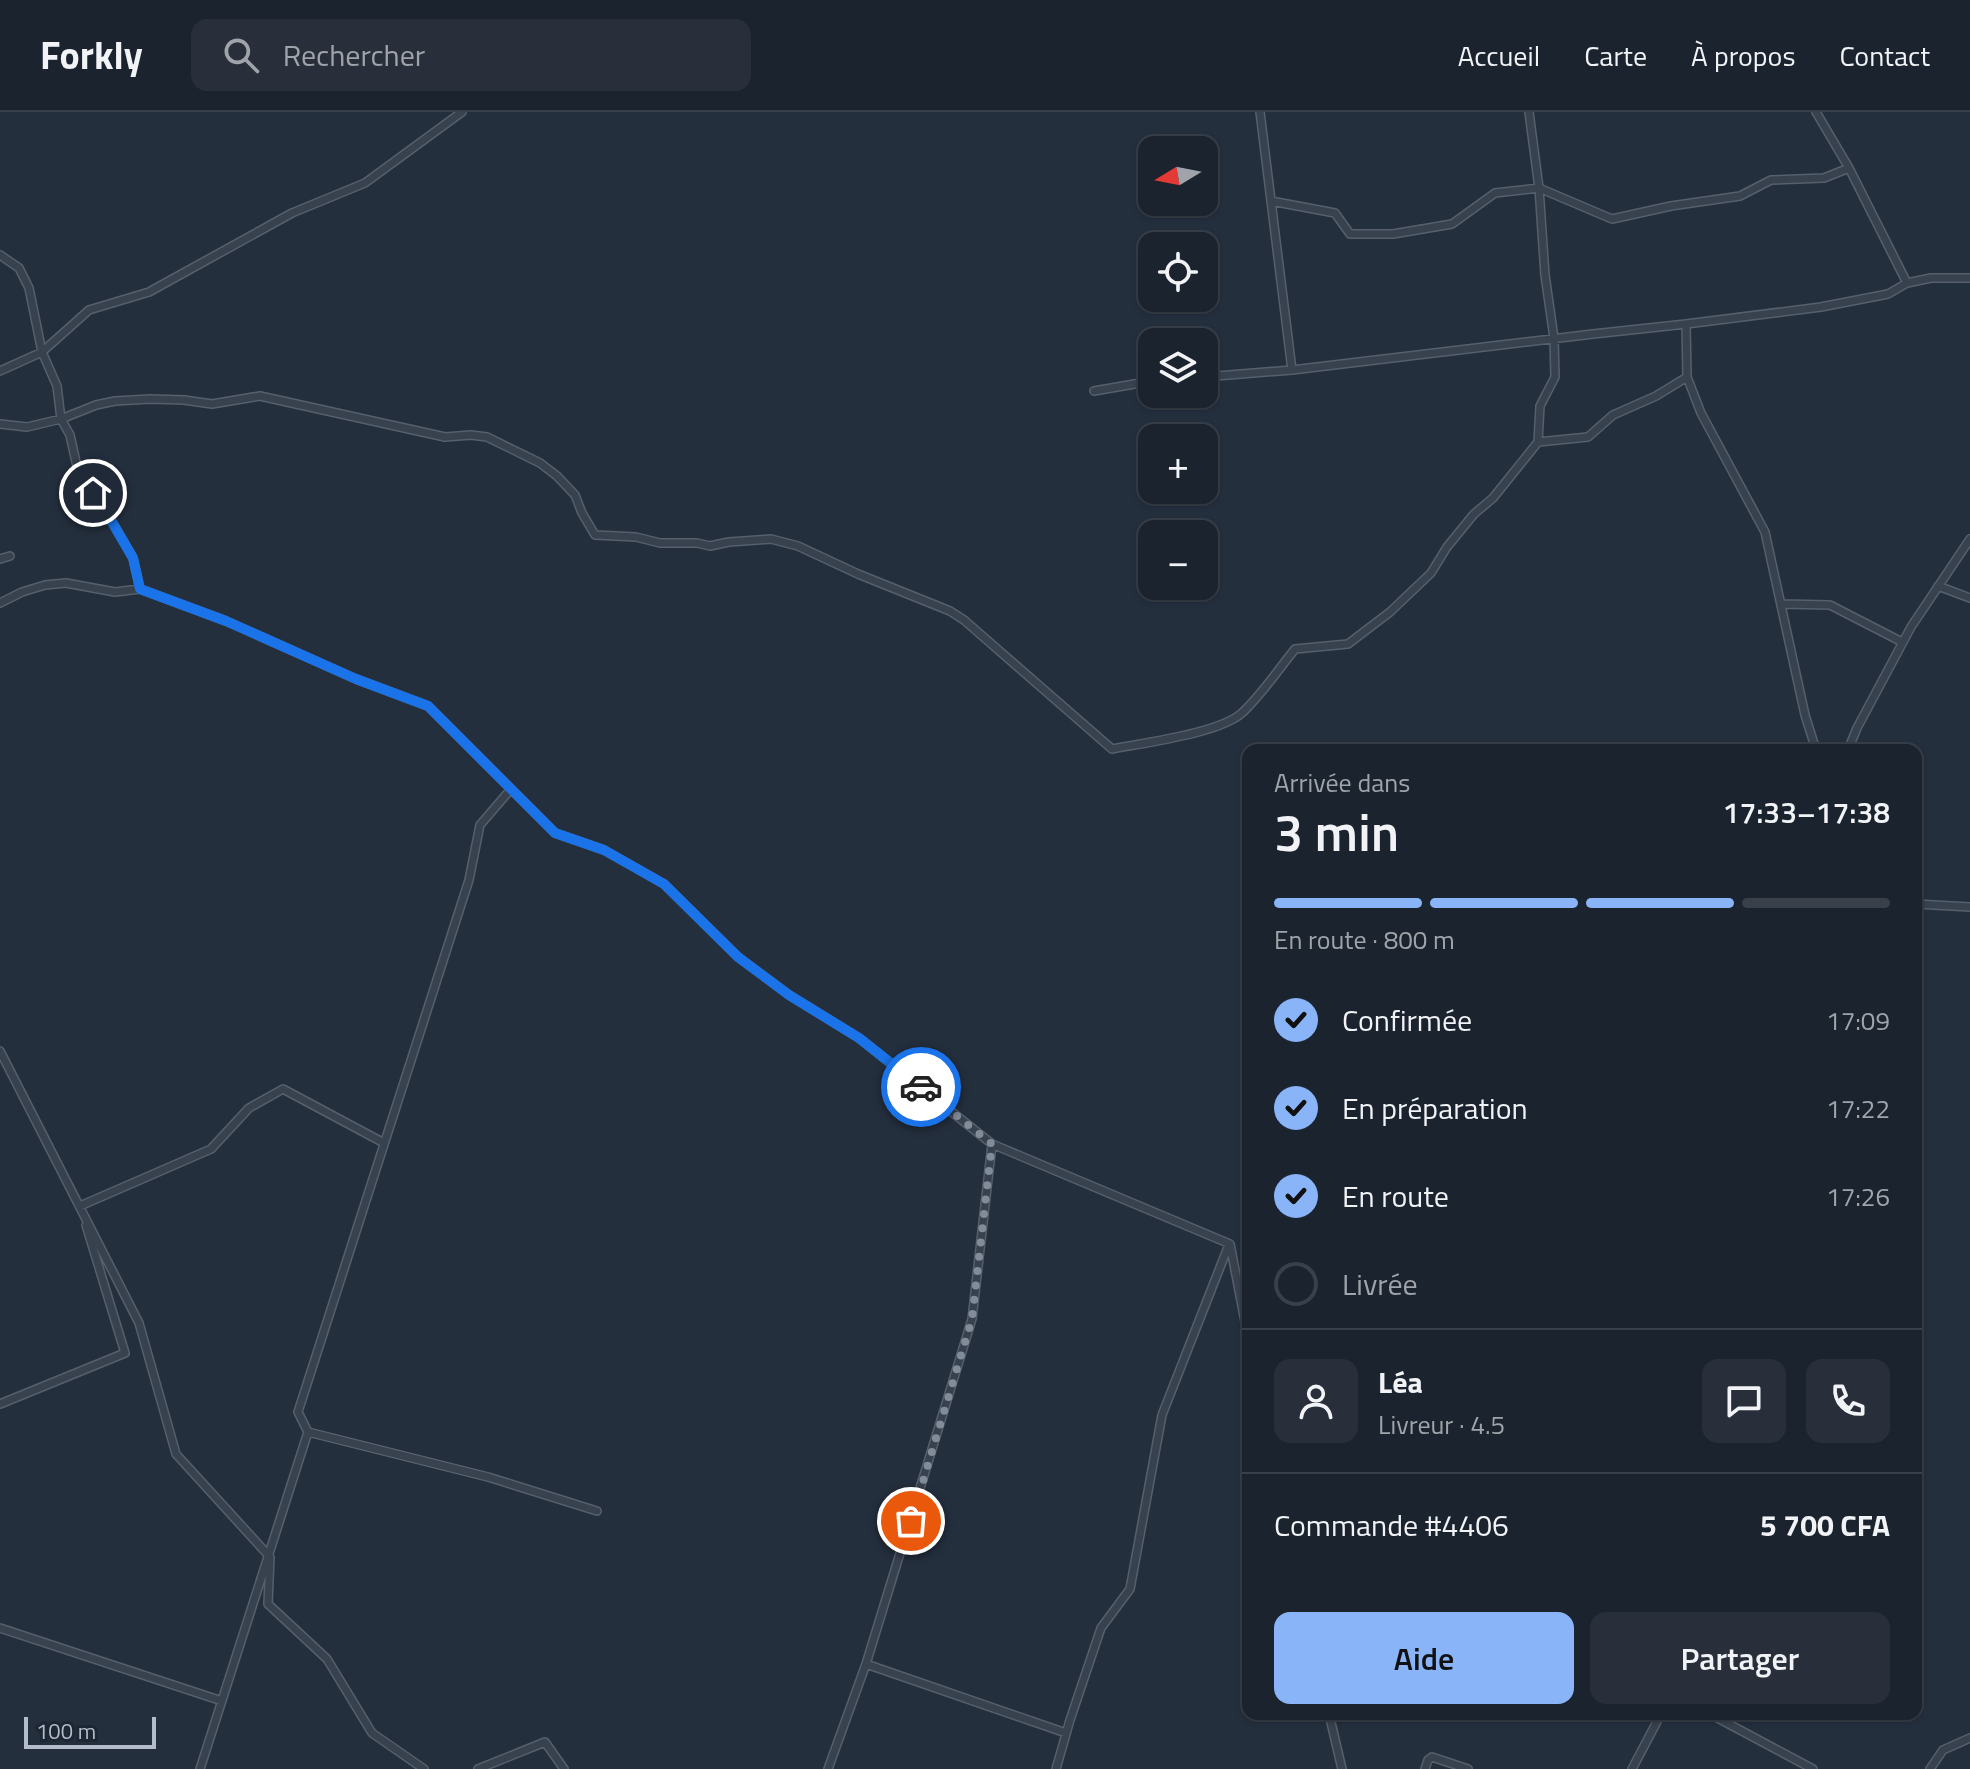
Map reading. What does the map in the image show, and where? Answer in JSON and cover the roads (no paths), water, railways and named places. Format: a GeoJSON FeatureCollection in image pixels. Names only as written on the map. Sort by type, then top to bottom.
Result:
{"type":"FeatureCollection","features":[{"type":"Feature","properties":{"kind":"street"},"geometry":{"type":"LineString","coordinates":[[0,371],[42,352],[89,310],[149,292],[292,213],[365,183],[462,112]]}},
{"type":"Feature","properties":{"kind":"street"},"geometry":{"type":"LineString","coordinates":[[1260,112],[1292,370]]}},
{"type":"Feature","properties":{"kind":"street"},"geometry":{"type":"LineString","coordinates":[[0,424],[27,427],[115,401],[161,399],[212,404],[260,396],[445,437],[487,437],[540,463],[557,476],[575,495],[595,535],[710,546],[771,539],[798,546],[950,611],[964,620],[1112,749],[1188,735],[1241,715],[1295,649],[1348,644],[1390,612],[1431,573],[1447,547],[1474,514],[1493,498],[1538,442],[1540,406],[1555,377],[1554,338],[1529,112]]}},
{"type":"Feature","properties":{"kind":"street"},"geometry":{"type":"LineString","coordinates":[[1816,112],[1849,168],[1907,283]]}},
{"type":"Feature","properties":{"kind":"street"},"geometry":{"type":"LineString","coordinates":[[1271,201],[1335,213],[1350,234],[1393,234],[1452,224],[1495,193],[1539,188],[1612,219],[1740,196],[1771,180],[1824,178],[1849,168]]}},
{"type":"Feature","properties":{"kind":"street"},"geometry":{"type":"LineString","coordinates":[[0,255],[19,268],[29,288],[42,352],[57,386],[61,419],[70,435],[78,471],[133,558],[140,589]]}},
{"type":"Feature","properties":{"kind":"street"},"geometry":{"type":"LineString","coordinates":[[1218,376],[1292,370],[1821,307],[1888,294],[1907,283],[1931,278],[1970,278]]}},
{"type":"Feature","properties":{"kind":"street"},"geometry":{"type":"LineString","coordinates":[[1686,324],[1687,377],[1701,413],[1765,532],[1814,744]]}},
{"type":"Feature","properties":{"kind":"street"},"geometry":{"type":"LineString","coordinates":[[1538,442],[1588,437],[1613,415],[1656,396],[1687,377]]}},
{"type":"Feature","properties":{"kind":"street"},"geometry":{"type":"LineString","coordinates":[[1094,391],[1138,383]]}},
{"type":"Feature","properties":{"kind":"street"},"geometry":{"type":"LineString","coordinates":[[1850,744],[1902,642],[1970,539]]}},
{"type":"Feature","properties":{"kind":"street"},"geometry":{"type":"LineString","coordinates":[[0,559],[10,556]]}},
{"type":"Feature","properties":{"kind":"street"},"geometry":{"type":"LineString","coordinates":[[0,603],[34,589],[66,583],[115,592],[140,589],[226,621],[356,679],[428,706],[555,833],[604,850],[664,884],[738,957],[789,995],[859,1038],[992,1144],[1230,1244]]}},
{"type":"Feature","properties":{"kind":"street"},"geometry":{"type":"LineString","coordinates":[[1938,586],[1970,598]]}},
{"type":"Feature","properties":{"kind":"street"},"geometry":{"type":"LineString","coordinates":[[1781,604],[1830,605],[1902,642]]}},
{"type":"Feature","properties":{"kind":"street"},"geometry":{"type":"LineString","coordinates":[[200,1769],[308,1432],[298,1412],[469,880],[480,825],[511,789]]}},
{"type":"Feature","properties":{"kind":"street"},"geometry":{"type":"LineString","coordinates":[[1922,904],[1970,907]]}},
{"type":"Feature","properties":{"kind":"street"},"geometry":{"type":"LineString","coordinates":[[0,1051],[139,1323],[176,1454],[270,1557],[268,1604],[327,1659],[372,1733],[424,1769]]}},
{"type":"Feature","properties":{"kind":"street"},"geometry":{"type":"LineString","coordinates":[[79,1204],[211,1149],[249,1108],[283,1089],[384,1143]]}},
{"type":"Feature","properties":{"kind":"street"},"geometry":{"type":"LineString","coordinates":[[828,1769],[866,1664],[972,1319],[992,1144]]}},
{"type":"Feature","properties":{"kind":"street"},"geometry":{"type":"LineString","coordinates":[[0,1404],[125,1353],[79,1204]]}},
{"type":"Feature","properties":{"kind":"street"},"geometry":{"type":"LineString","coordinates":[[1230,1244],[1242,1306]]}},
{"type":"Feature","properties":{"kind":"street"},"geometry":{"type":"LineString","coordinates":[[1059,1768],[1066,1733],[1101,1628],[1130,1589],[1162,1415],[1230,1244]]}},
{"type":"Feature","properties":{"kind":"street"},"geometry":{"type":"LineString","coordinates":[[308,1432],[488,1477],[597,1511]]}},
{"type":"Feature","properties":{"kind":"street"},"geometry":{"type":"LineString","coordinates":[[0,1628],[222,1701]]}},
{"type":"Feature","properties":{"kind":"street"},"geometry":{"type":"LineString","coordinates":[[866,1664],[1066,1733]]}},
{"type":"Feature","properties":{"kind":"street"},"geometry":{"type":"LineString","coordinates":[[1330,1720],[1342,1769]]}},
{"type":"Feature","properties":{"kind":"street"},"geometry":{"type":"LineString","coordinates":[[1632,1769],[1658,1720]]}},
{"type":"Feature","properties":{"kind":"street"},"geometry":{"type":"LineString","coordinates":[[1721,1720],[1813,1769]]}},
{"type":"Feature","properties":{"kind":"street"},"geometry":{"type":"LineString","coordinates":[[1930,1769],[1943,1750],[1970,1738]]}},
{"type":"Feature","properties":{"kind":"street"},"geometry":{"type":"LineString","coordinates":[[478,1769],[545,1742],[564,1769]]}},
{"type":"Feature","properties":{"kind":"street"},"geometry":{"type":"LineString","coordinates":[[1425,1769],[1432,1757],[1468,1769]]}}]}
